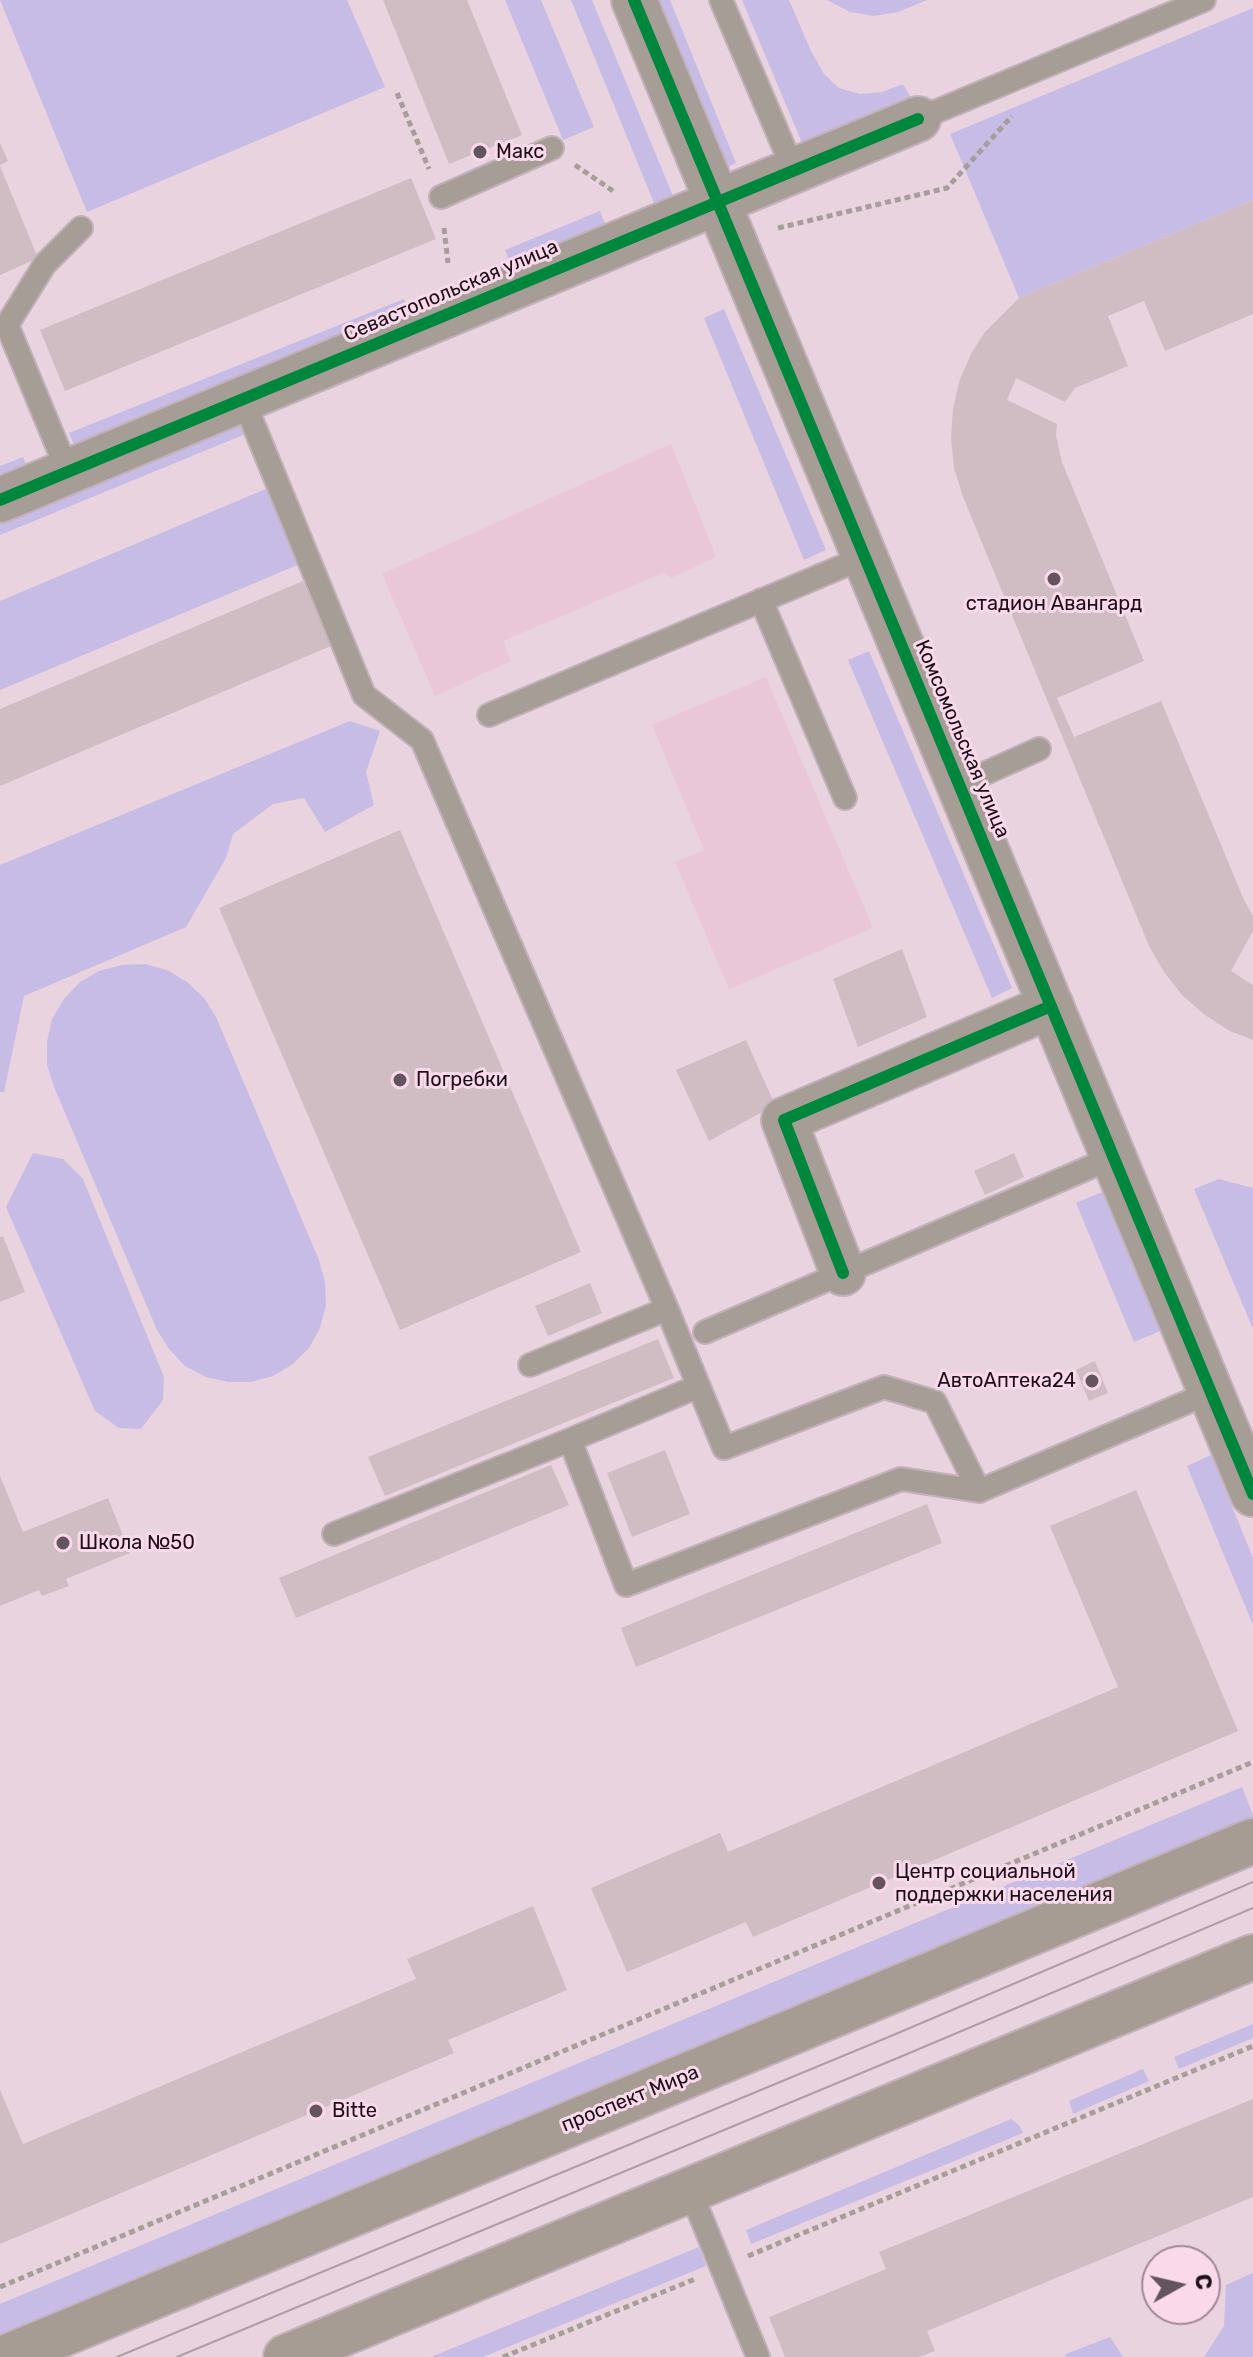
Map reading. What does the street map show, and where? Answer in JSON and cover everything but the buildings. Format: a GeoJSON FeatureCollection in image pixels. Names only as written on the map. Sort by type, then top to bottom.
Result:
{"type":"FeatureCollection","features":[{"type":"Feature","properties":{"kind":"main road","name":"проспект Мира"},"geometry":{"type":"LineString","coordinates":[[7,2357],[1253,1841]]}},
{"type":"Feature","properties":{"kind":"main road"},"geometry":{"type":"LineString","coordinates":[[286,2357],[1253,1957]]}},
{"type":"Feature","properties":{"kind":"street","name":"Комсомольская улица"},"geometry":{"type":"LineString","coordinates":[[634,0],[1253,1494]]}},
{"type":"Feature","properties":{"kind":"street","name":"Севастопольская улица"},"geometry":{"type":"LineString","coordinates":[[0,500],[918,119]]}},
{"type":"Feature","properties":{"kind":"street"},"geometry":{"type":"LineString","coordinates":[[843,1273],[784,1120],[1051,1006]]}},
{"type":"Feature","properties":{"kind":"lane"},"geometry":{"type":"LineString","coordinates":[[721,0],[794,171]]}},
{"type":"Feature","properties":{"kind":"lane","name":"Севастопольская улица"},"geometry":{"type":"LineString","coordinates":[[918,119],[1204,0]]}},
{"type":"Feature","properties":{"kind":"lane"},"geometry":{"type":"LineString","coordinates":[[441,197],[552,148]]}},
{"type":"Feature","properties":{"kind":"lane"},"geometry":{"type":"LineString","coordinates":[[68,472],[7,325],[45,264],[81,228]]}},
{"type":"Feature","properties":{"kind":"lane"},"geometry":{"type":"LineString","coordinates":[[243,399],[364,695],[422,740],[724,1448],[884,1387],[935,1402],[979,1491]]}},
{"type":"Feature","properties":{"kind":"lane"},"geometry":{"type":"LineString","coordinates":[[489,715],[865,557]]}},
{"type":"Feature","properties":{"kind":"lane"},"geometry":{"type":"LineString","coordinates":[[761,600],[845,798]]}},
{"type":"Feature","properties":{"kind":"lane"},"geometry":{"type":"LineString","coordinates":[[959,785],[1039,749]]}},
{"type":"Feature","properties":{"kind":"lane"},"geometry":{"type":"LineString","coordinates":[[705,1332],[1114,1157]]}},
{"type":"Feature","properties":{"kind":"lane"},"geometry":{"type":"LineString","coordinates":[[530,1365],[667,1309]]}},
{"type":"Feature","properties":{"kind":"lane"},"geometry":{"type":"LineString","coordinates":[[334,1534],[699,1386]]}},
{"type":"Feature","properties":{"kind":"lane"},"geometry":{"type":"LineString","coordinates":[[570,1440],[626,1585],[901,1479],[979,1491],[1211,1392]]}},
{"type":"Feature","properties":{"kind":"lane"},"geometry":{"type":"LineString","coordinates":[[690,2190],[758,2357]]}},
{"type":"Feature","properties":{"kind":"path"},"geometry":{"type":"LineString","coordinates":[[397,93],[441,197]]}},
{"type":"Feature","properties":{"kind":"path"},"geometry":{"type":"LineString","coordinates":[[778,228],[947,188],[1021,106]]}},
{"type":"Feature","properties":{"kind":"path"},"geometry":{"type":"LineString","coordinates":[[552,148],[616,193]]}},
{"type":"Feature","properties":{"kind":"path"},"geometry":{"type":"LineString","coordinates":[[0,2287],[1253,1762]]}},
{"type":"Feature","properties":{"kind":"path"},"geometry":{"type":"LineString","coordinates":[[503,2357],[1253,2046]]}},
{"type":"Feature","properties":{"kind":"shaded area"},"geometry":{"type":"Polygon","coordinates":[[[0,0],[347,0],[385,87],[87,212],[0,0]]]}},
{"type":"Feature","properties":{"kind":"shaded area"},"geometry":{"type":"Polygon","coordinates":[[[505,0],[541,0],[594,127],[563,140],[505,0]]]}},
{"type":"Feature","properties":{"kind":"shaded area"},"geometry":{"type":"Polygon","coordinates":[[[571,0],[592,0],[673,196],[654,203],[571,0]]]}},
{"type":"Feature","properties":{"kind":"shaded area"},"geometry":{"type":"Polygon","coordinates":[[[651,0],[670,0],[736,163],[720,171],[651,0]]]}},
{"type":"Feature","properties":{"kind":"shaded area"},"geometry":{"type":"Polygon","coordinates":[[[742,0],[789,0],[824,74],[839,88],[860,94],[882,92],[903,84],[911,98],[802,143],[742,0]]]}},
{"type":"Feature","properties":{"kind":"shaded area"},"geometry":{"type":"Polygon","coordinates":[[[827,0],[927,0],[898,12],[874,16],[850,12],[827,0]]]}},
{"type":"Feature","properties":{"kind":"shaded area"},"geometry":{"type":"Polygon","coordinates":[[[1253,8],[1253,200],[1019,298],[950,134],[1253,8]]]}},
{"type":"Feature","properties":{"kind":"shaded area"},"geometry":{"type":"Polygon","coordinates":[[[600,211],[613,243],[518,282],[505,250],[600,211]]]}},
{"type":"Feature","properties":{"kind":"shaded area"},"geometry":{"type":"Polygon","coordinates":[[[404,299],[413,321],[80,459],[69,433],[404,299]]]}},
{"type":"Feature","properties":{"kind":"shaded area"},"geometry":{"type":"Polygon","coordinates":[[[724,309],[826,550],[804,560],[704,318],[724,309]]]}},
{"type":"Feature","properties":{"kind":"shaded area"},"geometry":{"type":"Polygon","coordinates":[[[240,416],[248,433],[0,535],[0,516],[240,416]]]}},
{"type":"Feature","properties":{"kind":"shaded area"},"geometry":{"type":"Polygon","coordinates":[[[671,444],[716,557],[671,578],[665,572],[503,641],[511,661],[435,696],[382,574],[671,444]]]}},
{"type":"Feature","properties":{"kind":"shaded area"},"geometry":{"type":"Polygon","coordinates":[[[23,457],[31,479],[0,491],[0,466],[23,457]]]}},
{"type":"Feature","properties":{"kind":"shaded area"},"geometry":{"type":"Polygon","coordinates":[[[268,488],[300,564],[0,690],[0,601],[268,488]]]}},
{"type":"Feature","properties":{"kind":"shaded area"},"geometry":{"type":"Polygon","coordinates":[[[869,651],[1012,988],[992,998],[848,660],[869,651]]]}},
{"type":"Feature","properties":{"kind":"shaded area"},"geometry":{"type":"Polygon","coordinates":[[[766,677],[873,928],[729,989],[675,862],[704,850],[652,725],[766,677]]]}},
{"type":"Feature","properties":{"kind":"shaded area"},"geometry":{"type":"Polygon","coordinates":[[[350,721],[380,731],[366,772],[374,805],[325,832],[304,798],[273,804],[233,834],[226,858],[186,927],[24,996],[4,1092],[0,1092],[0,865],[350,721]]]}},
{"type":"Feature","properties":{"kind":"shaded area"},"geometry":{"type":"Polygon","coordinates":[[[145,964],[167,970],[187,982],[204,998],[216,1017],[319,1260],[325,1282],[326,1305],[320,1328],[309,1348],[293,1364],[273,1376],[251,1382],[228,1382],[206,1377],[185,1366],[169,1349],[157,1330],[47,1065],[47,1042],[52,1019],[64,999],[80,982],[99,971],[122,965],[145,964]]]}},
{"type":"Feature","properties":{"kind":"shaded area"},"geometry":{"type":"Polygon","coordinates":[[[33,1153],[63,1159],[83,1179],[164,1377],[163,1400],[141,1429],[119,1428],[95,1411],[6,1207],[33,1153]]]}},
{"type":"Feature","properties":{"kind":"shaded area"},"geometry":{"type":"Polygon","coordinates":[[[1219,1179],[1253,1188],[1253,1329],[1194,1189],[1219,1179]]]}},
{"type":"Feature","properties":{"kind":"shaded area"},"geometry":{"type":"Polygon","coordinates":[[[1102,1192],[1160,1331],[1134,1342],[1076,1203],[1102,1192]]]}},
{"type":"Feature","properties":{"kind":"shaded area"},"geometry":{"type":"Polygon","coordinates":[[[1211,1455],[1253,1558],[1253,1625],[1187,1466],[1211,1455]]]}},
{"type":"Feature","properties":{"kind":"shaded area"},"geometry":{"type":"Polygon","coordinates":[[[1242,1787],[1253,1815],[1253,1825],[0,2347],[0,2304],[1242,1787]]]}},
{"type":"Feature","properties":{"kind":"shaded area"},"geometry":{"type":"Polygon","coordinates":[[[1253,2024],[1253,2038],[1179,2069],[1174,2057],[1253,2024]]]}},
{"type":"Feature","properties":{"kind":"shaded area"},"geometry":{"type":"Polygon","coordinates":[[[1143,2069],[1149,2081],[1073,2114],[1069,2101],[1143,2069]]]}},
{"type":"Feature","properties":{"kind":"shaded area"},"geometry":{"type":"Polygon","coordinates":[[[1011,2119],[1023,2133],[751,2244],[746,2230],[1011,2119]]]}},
{"type":"Feature","properties":{"kind":"shaded area"},"geometry":{"type":"Polygon","coordinates":[[[699,2247],[706,2266],[483,2357],[431,2357],[699,2247]]]}},
{"type":"Feature","properties":{"kind":"shaded area"},"geometry":{"type":"Polygon","coordinates":[[[1253,2273],[1253,2357],[1204,2357],[1224,2326],[1226,2285],[1253,2273]]]}},
{"type":"Feature","properties":{"kind":"shaded area"},"geometry":{"type":"Polygon","coordinates":[[[1110,2337],[1123,2357],[1065,2357],[1066,2354],[1110,2337]]]}},
{"type":"Feature","properties":{"kind":"tram line"},"geometry":{"type":"LineString","coordinates":[[117,2357],[891,2036],[1253,1882]]}},
{"type":"Feature","properties":{"kind":"tram line"},"geometry":{"type":"LineString","coordinates":[[177,2357],[1253,1908]]}},
{"type":"Feature","properties":{"kind":"cycle path"},"geometry":{"type":"LineString","coordinates":[[634,0],[1253,1494]]}},
{"type":"Feature","properties":{"kind":"cycle path"},"geometry":{"type":"LineString","coordinates":[[0,500],[918,119]]}},
{"type":"Feature","properties":{"kind":"cycle path"},"geometry":{"type":"LineString","coordinates":[[843,1273],[784,1120],[1051,1006]]}},
{"type":"Feature","properties":{"kind":"place","name":"Макс"},"geometry":{"type":"Point","coordinates":[480,152]}},
{"type":"Feature","properties":{"kind":"place","name":"стадион Авангард"},"geometry":{"type":"Point","coordinates":[1054,579]}},
{"type":"Feature","properties":{"kind":"place","name":"Погребки"},"geometry":{"type":"Point","coordinates":[400,1080]}},
{"type":"Feature","properties":{"kind":"place","name":"АвтоАптека24"},"geometry":{"type":"Point","coordinates":[1092,1381]}},
{"type":"Feature","properties":{"kind":"place","name":"Школа №50"},"geometry":{"type":"Point","coordinates":[63,1543]}},
{"type":"Feature","properties":{"kind":"place","name":"Центр социальной поддержки населения"},"geometry":{"type":"Point","coordinates":[879,1883]}},
{"type":"Feature","properties":{"kind":"place","name":"Bitte"},"geometry":{"type":"Point","coordinates":[316,2111]}}]}
